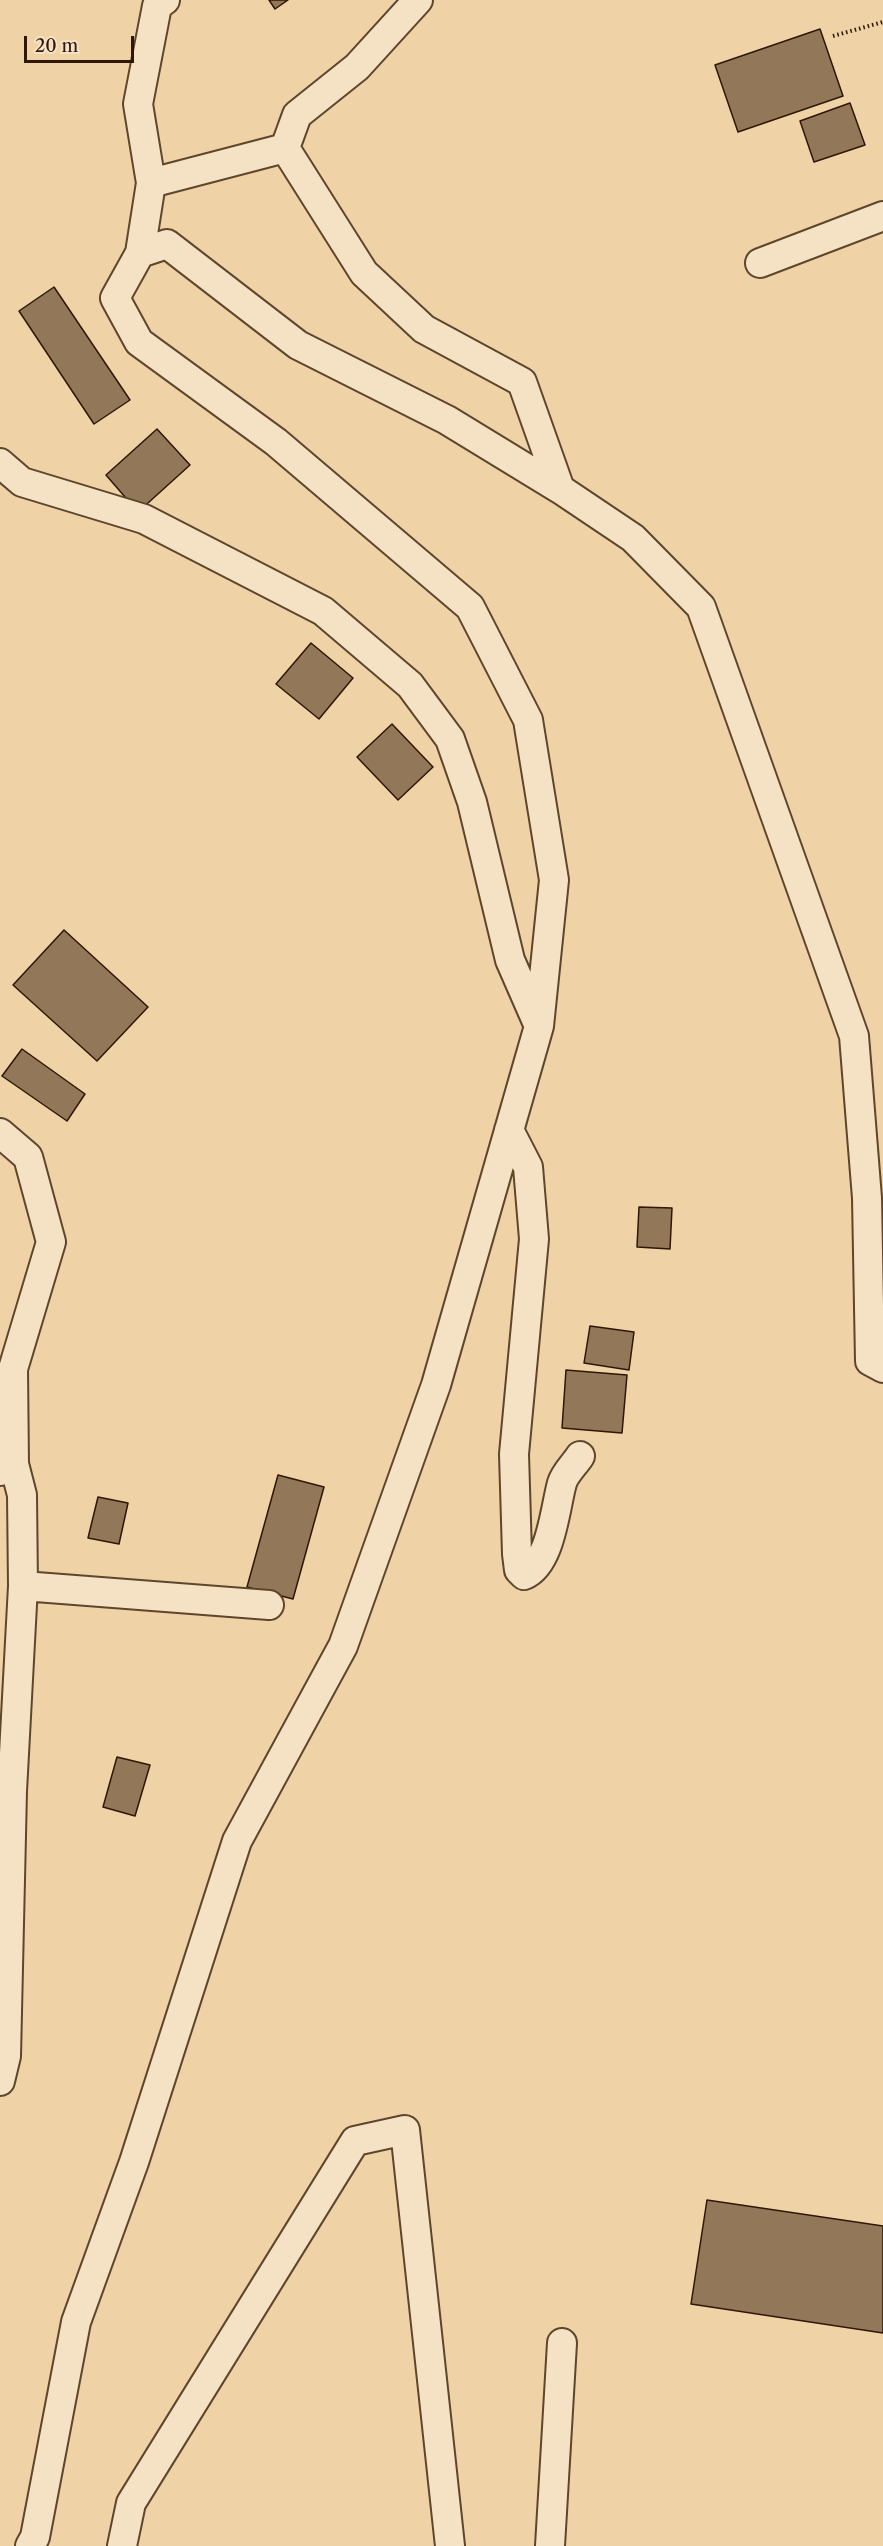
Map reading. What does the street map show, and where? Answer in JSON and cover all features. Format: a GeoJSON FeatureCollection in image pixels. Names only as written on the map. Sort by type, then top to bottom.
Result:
{"type":"FeatureCollection","features":[{"type":"Feature","properties":{"kind":"street"},"geometry":{"type":"LineString","coordinates":[[30,2546],[35,2537],[76,2322],[134,2162],[237,1841],[343,1646],[436,1385],[539,1026],[554,880],[528,720],[470,607],[276,442],[139,342],[115,298],[140,253],[151,183],[138,104],[157,6],[165,0]]}},
{"type":"Feature","properties":{"kind":"street"},"geometry":{"type":"LineString","coordinates":[[285,148],[297,115],[357,67],[418,0]]}},
{"type":"Feature","properties":{"kind":"street"},"geometry":{"type":"LineString","coordinates":[[151,183],[285,148]]}},
{"type":"Feature","properties":{"kind":"street"},"geometry":{"type":"LineString","coordinates":[[285,148],[364,273],[424,329],[522,382],[560,489]]}},
{"type":"Feature","properties":{"kind":"street"},"geometry":{"type":"LineString","coordinates":[[760,263],[883,216]]}},
{"type":"Feature","properties":{"kind":"street"},"geometry":{"type":"LineString","coordinates":[[140,253],[166,244],[298,345],[447,420],[560,489],[633,538],[701,607],[854,1036],[867,1198],[870,1360],[883,1368]]}},
{"type":"Feature","properties":{"kind":"street"},"geometry":{"type":"LineString","coordinates":[[0,463],[22,482],[144,519],[323,611],[410,685],[450,739],[472,802],[510,960],[539,1026]]}},
{"type":"Feature","properties":{"kind":"street"},"geometry":{"type":"LineString","coordinates":[[509,1130],[528,1167],[534,1239],[514,1454],[517,1554],[519,1570],[524,1575],[531,1572],[539,1562],[551,1532],[563,1480],[580,1456]]}},
{"type":"Feature","properties":{"kind":"street"},"geometry":{"type":"LineString","coordinates":[[0,1133],[28,1157],[51,1242],[14,1369],[7,1468],[22,1495],[23,1586],[12,1791],[6,2056],[0,2081]]}},
{"type":"Feature","properties":{"kind":"street"},"geometry":{"type":"LineString","coordinates":[[23,1586],[269,1605]]}},
{"type":"Feature","properties":{"kind":"street"},"geometry":{"type":"LineString","coordinates":[[122,2546],[131,2504],[355,2141],[405,2130],[450,2546]]}},
{"type":"Feature","properties":{"kind":"street"},"geometry":{"type":"LineString","coordinates":[[550,2546],[562,2343]]}},
{"type":"Feature","properties":{"kind":"path"},"geometry":{"type":"LineString","coordinates":[[833,36],[883,22]]}},
{"type":"Feature","properties":{"kind":"building"},"geometry":{"type":"Polygon","coordinates":[[[269,0],[288,0],[275,9],[269,0]]]}},
{"type":"Feature","properties":{"kind":"building"},"geometry":{"type":"Polygon","coordinates":[[[820,29],[843,96],[738,132],[715,65],[820,29]]]}},
{"type":"Feature","properties":{"kind":"building"},"geometry":{"type":"Polygon","coordinates":[[[850,103],[865,145],[814,162],[800,121],[850,103]]]}},
{"type":"Feature","properties":{"kind":"building"},"geometry":{"type":"Polygon","coordinates":[[[54,287],[130,400],[94,424],[19,311],[54,287]]]}},
{"type":"Feature","properties":{"kind":"building"},"geometry":{"type":"Polygon","coordinates":[[[157,429],[190,465],[138,512],[106,475],[157,429]]]}},
{"type":"Feature","properties":{"kind":"building"},"geometry":{"type":"Polygon","coordinates":[[[311,643],[353,678],[319,719],[276,684],[311,643]]]}},
{"type":"Feature","properties":{"kind":"building"},"geometry":{"type":"Polygon","coordinates":[[[392,724],[433,767],[398,800],[357,757],[392,724]]]}},
{"type":"Feature","properties":{"kind":"building"},"geometry":{"type":"Polygon","coordinates":[[[64,930],[148,1007],[97,1061],[13,985],[64,930]]]}},
{"type":"Feature","properties":{"kind":"building"},"geometry":{"type":"Polygon","coordinates":[[[22,1049],[85,1094],[67,1121],[2,1076],[22,1049]]]}},
{"type":"Feature","properties":{"kind":"building"},"geometry":{"type":"Polygon","coordinates":[[[639,1207],[672,1208],[670,1249],[637,1247],[639,1207]]]}},
{"type":"Feature","properties":{"kind":"building"},"geometry":{"type":"Polygon","coordinates":[[[590,1326],[634,1332],[629,1370],[584,1363],[590,1326]]]}},
{"type":"Feature","properties":{"kind":"building"},"geometry":{"type":"Polygon","coordinates":[[[566,1370],[627,1375],[622,1433],[562,1428],[566,1370]]]}},
{"type":"Feature","properties":{"kind":"building"},"geometry":{"type":"Polygon","coordinates":[[[278,1475],[324,1487],[293,1599],[247,1587],[278,1475]]]}},
{"type":"Feature","properties":{"kind":"building"},"geometry":{"type":"Polygon","coordinates":[[[98,1497],[128,1503],[119,1544],[88,1538],[98,1497]]]}},
{"type":"Feature","properties":{"kind":"building"},"geometry":{"type":"Polygon","coordinates":[[[117,1757],[150,1765],[135,1816],[103,1807],[117,1757]]]}},
{"type":"Feature","properties":{"kind":"building"},"geometry":{"type":"Polygon","coordinates":[[[707,2200],[883,2226],[883,2333],[691,2304],[707,2200]]]}}]}
